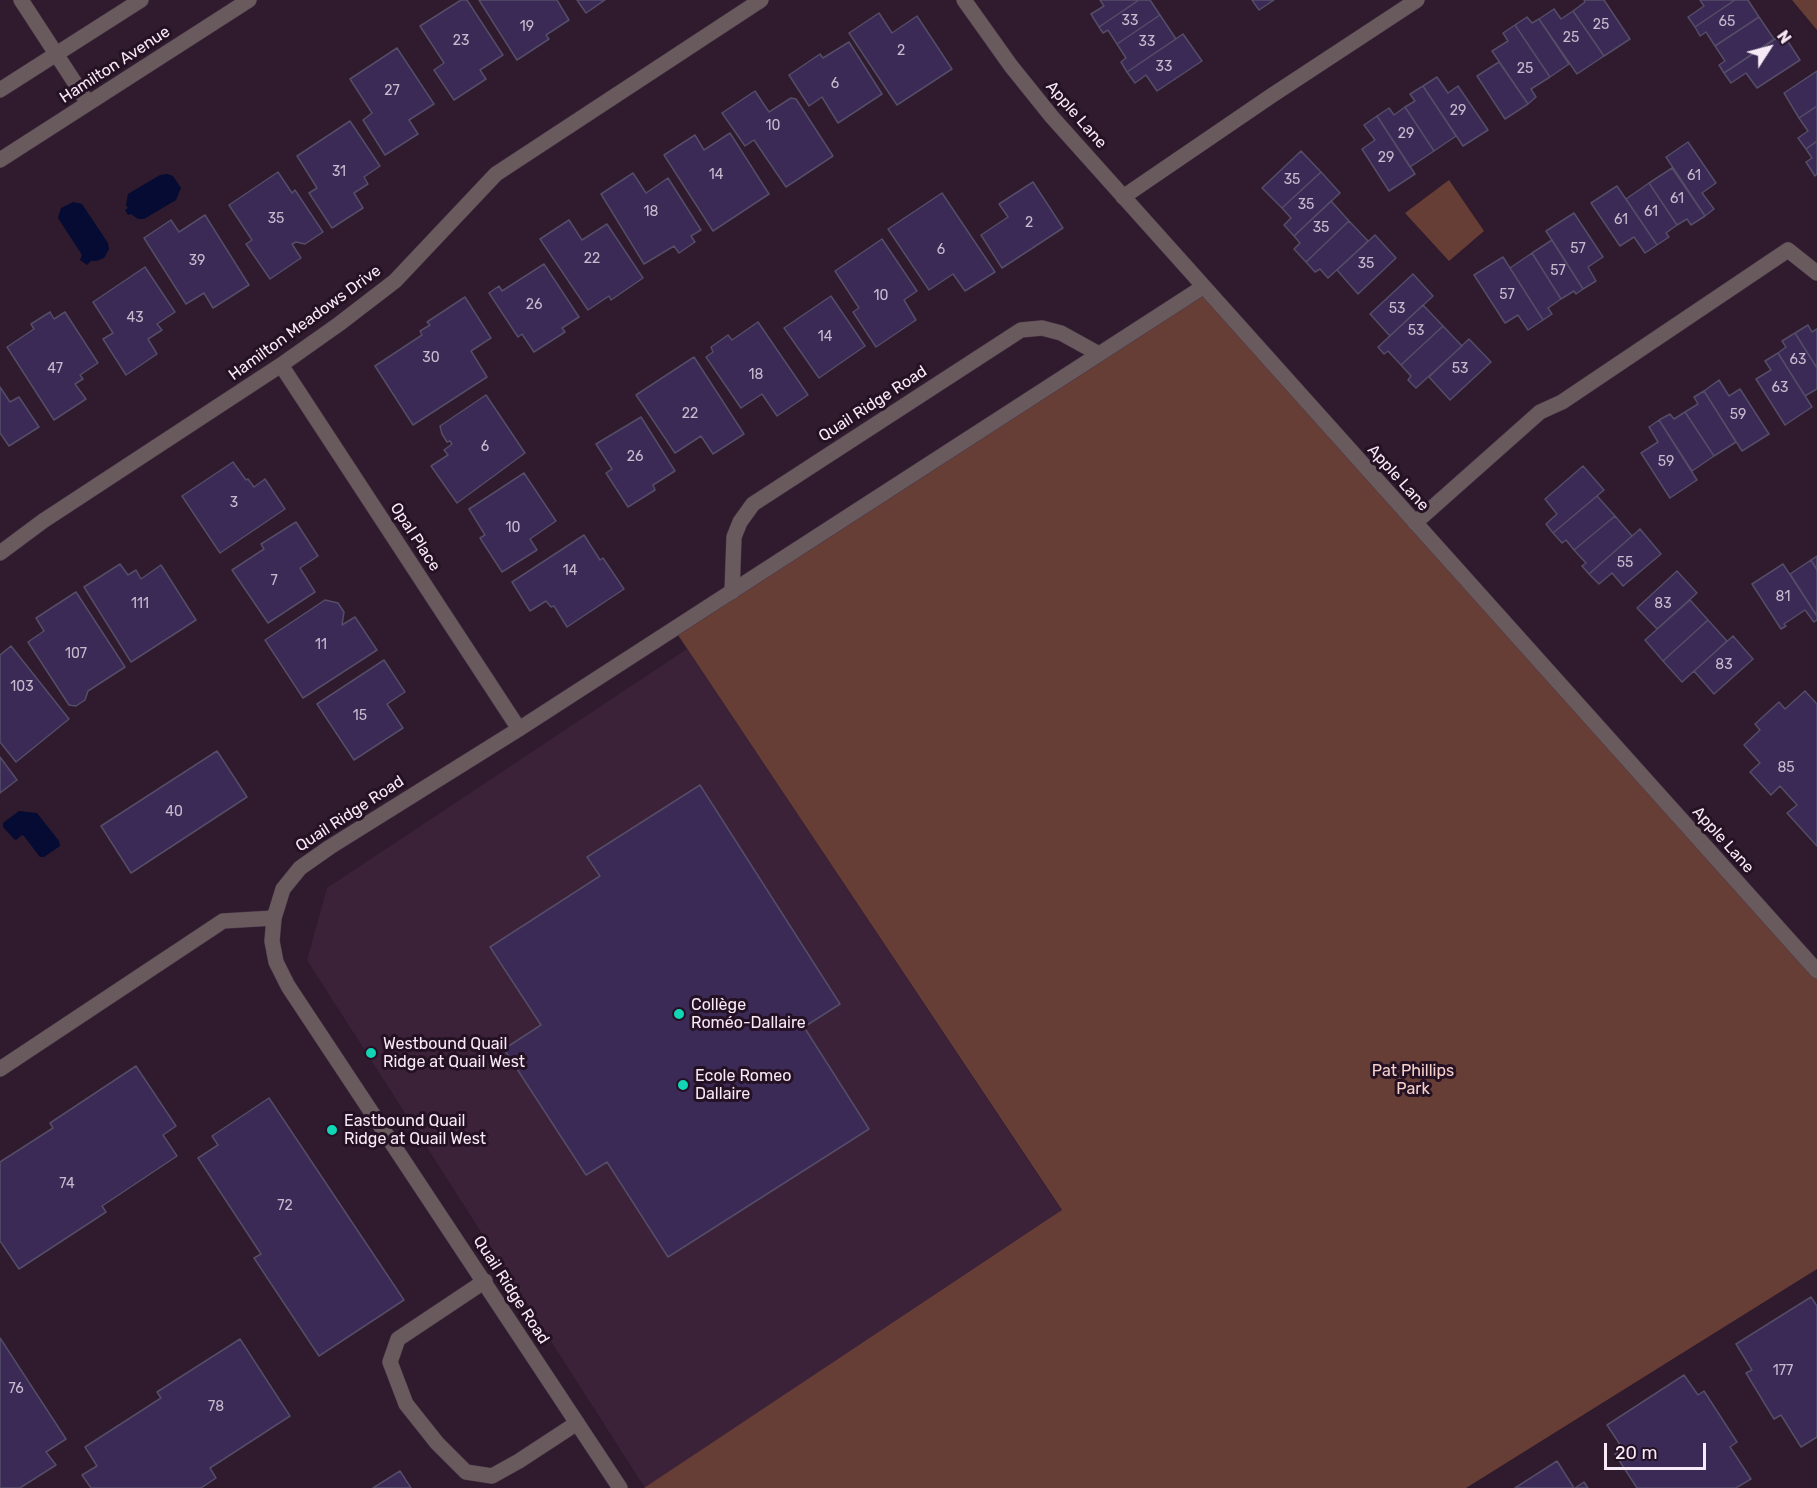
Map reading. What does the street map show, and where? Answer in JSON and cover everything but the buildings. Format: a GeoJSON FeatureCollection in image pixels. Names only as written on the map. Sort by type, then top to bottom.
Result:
{"type":"FeatureCollection","features":[{"type":"Feature","properties":{"kind":"street"},"geometry":{"type":"LineString","coordinates":[[21,0],[88,103]]}},
{"type":"Feature","properties":{"kind":"street"},"geometry":{"type":"LineString","coordinates":[[0,90],[141,0]]}},
{"type":"Feature","properties":{"kind":"street","name":"Hamilton Avenue"},"geometry":{"type":"LineString","coordinates":[[0,160],[249,0]]}},
{"type":"Feature","properties":{"kind":"street","name":"Hamilton Meadows Drive"},"geometry":{"type":"LineString","coordinates":[[0,554],[43,521],[281,365],[339,324],[395,281],[496,174],[761,0]]}},
{"type":"Feature","properties":{"kind":"street","name":"Apple Lane"},"geometry":{"type":"LineString","coordinates":[[964,0],[1011,66],[1123,197],[1817,971]]}},
{"type":"Feature","properties":{"kind":"street"},"geometry":{"type":"LineString","coordinates":[[1123,197],[1417,0]]}},
{"type":"Feature","properties":{"kind":"street"},"geometry":{"type":"LineString","coordinates":[[1415,523],[1540,412],[1562,402],[1788,250],[1817,273]]}},
{"type":"Feature","properties":{"kind":"street","name":"Quail Ridge Road"},"geometry":{"type":"LineString","coordinates":[[620,1488],[288,986],[276,962],[272,942],[274,918],[283,889],[300,868],[330,847],[519,729],[1203,287]]}},
{"type":"Feature","properties":{"kind":"street","name":"Quail Ridge Road"},"geometry":{"type":"LineString","coordinates":[[732,592],[734,537],[740,522],[753,504],[812,465],[1021,330],[1042,328],[1061,333],[1099,354]]}},
{"type":"Feature","properties":{"kind":"street","name":"Opal Place"},"geometry":{"type":"LineString","coordinates":[[281,365],[519,729]]}},
{"type":"Feature","properties":{"kind":"street"},"geometry":{"type":"LineString","coordinates":[[0,1069],[224,921],[274,918]]}},
{"type":"Feature","properties":{"kind":"street"},"geometry":{"type":"LineString","coordinates":[[485,1281],[398,1339],[390,1362],[406,1404],[437,1443],[466,1472],[492,1476],[577,1423]]}},
{"type":"Feature","properties":{"kind":"shaded area","name":"Ecole Romeo Dallaire"},"geometry":{"type":"Polygon","coordinates":[[[687,649],[1062,1211],[645,1488],[307,960],[327,888],[687,649]]]}},
{"type":"Feature","properties":{"kind":"green space"},"geometry":{"type":"Polygon","coordinates":[[[1792,0],[1817,0],[1817,30],[1792,0]]]}},
{"type":"Feature","properties":{"kind":"green space"},"geometry":{"type":"Polygon","coordinates":[[[1449,180],[1484,231],[1449,261],[1405,213],[1449,180]]]}},
{"type":"Feature","properties":{"kind":"green space","name":"Pat Phillips Park"},"geometry":{"type":"Polygon","coordinates":[[[1203,287],[1817,971],[1817,1269],[1466,1488],[644,1488],[1062,1210],[674,629],[1203,287]]]}},
{"type":"Feature","properties":{"kind":"water"},"geometry":{"type":"Polygon","coordinates":[[[160,175],[173,176],[181,188],[176,200],[144,219],[128,215],[125,210],[128,208],[126,205],[128,194],[160,175]]]}},
{"type":"Feature","properties":{"kind":"water"},"geometry":{"type":"Polygon","coordinates":[[[73,202],[82,204],[108,243],[109,249],[104,258],[91,261],[87,265],[80,260],[82,255],[58,218],[61,208],[73,202]]]}},
{"type":"Feature","properties":{"kind":"water"},"geometry":{"type":"Polygon","coordinates":[[[19,811],[37,813],[59,841],[60,846],[44,857],[40,857],[24,836],[14,839],[3,827],[3,823],[19,811]]]}},
{"type":"Feature","properties":{"kind":"place","name":"Collège Roméo-Dallaire"},"geometry":{"type":"Point","coordinates":[679,1014]}},
{"type":"Feature","properties":{"kind":"place","name":"Westbound Quail Ridge at Quail West"},"geometry":{"type":"Point","coordinates":[371,1053]}},
{"type":"Feature","properties":{"kind":"place","name":"Ecole Romeo Dallaire"},"geometry":{"type":"Point","coordinates":[683,1085]}},
{"type":"Feature","properties":{"kind":"place","name":"Eastbound Quail Ridge at Quail West"},"geometry":{"type":"Point","coordinates":[332,1130]}}]}
